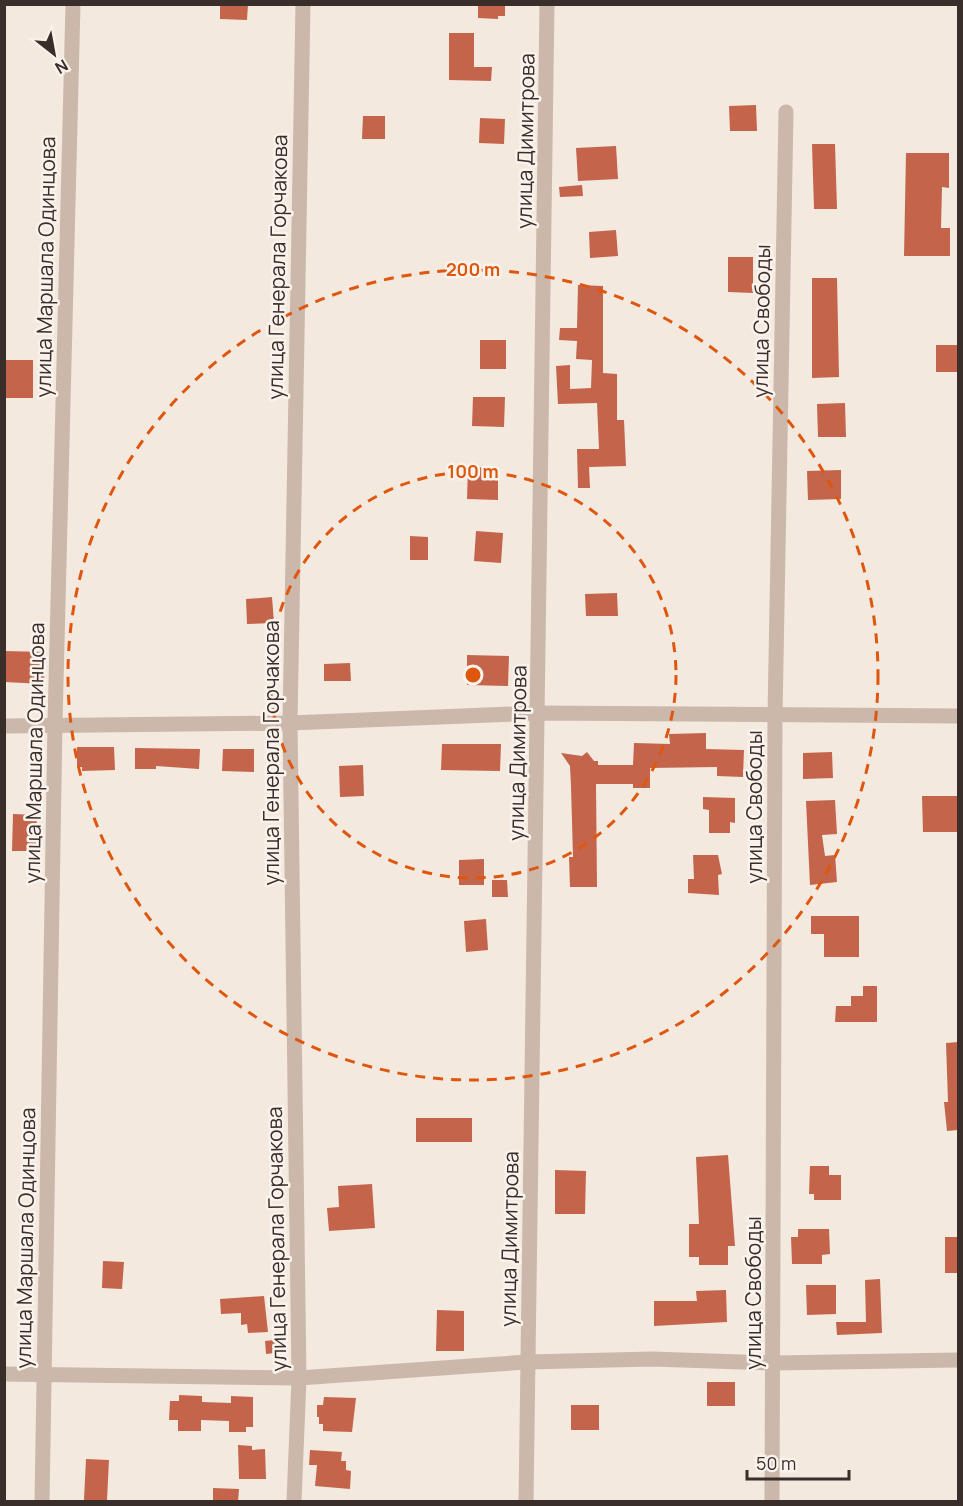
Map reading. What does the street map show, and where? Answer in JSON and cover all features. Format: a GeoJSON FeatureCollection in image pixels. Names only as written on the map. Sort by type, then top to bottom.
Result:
{"type":"FeatureCollection","features":[{"type":"Feature","properties":{"kind":"street","name":"улица Маршала Одинцова"},"geometry":{"type":"LineString","coordinates":[[42,1502],[55,723],[73,4]]}},
{"type":"Feature","properties":{"kind":"street","name":"улица Генерала Горчакова"},"geometry":{"type":"LineString","coordinates":[[294,1502],[299,1378],[290,723],[303,4]]}},
{"type":"Feature","properties":{"kind":"street","name":"улица Димитрова"},"geometry":{"type":"LineString","coordinates":[[526,1502],[547,4]]}},
{"type":"Feature","properties":{"kind":"street","name":"улица Свободы"},"geometry":{"type":"LineString","coordinates":[[772,1502],[775,716],[786,112]]}},
{"type":"Feature","properties":{"kind":"street"},"geometry":{"type":"LineString","coordinates":[[4,726],[55,723],[290,723],[538,713],[958,716]]}},
{"type":"Feature","properties":{"kind":"street"},"geometry":{"type":"LineString","coordinates":[[4,1374],[299,1378],[527,1362],[652,1359],[774,1363],[958,1360]]}},
{"type":"Feature","properties":{"kind":"building"},"geometry":{"type":"Polygon","coordinates":[[[220,4],[248,4],[247,20],[220,19],[220,4]]]}},
{"type":"Feature","properties":{"kind":"building"},"geometry":{"type":"Polygon","coordinates":[[[478,4],[505,4],[505,16],[498,16],[498,19],[478,18],[478,4]]]}},
{"type":"Feature","properties":{"kind":"building"},"geometry":{"type":"Polygon","coordinates":[[[449,33],[474,33],[474,67],[492,67],[491,81],[449,80],[449,33]]]}},
{"type":"Feature","properties":{"kind":"building"},"geometry":{"type":"Polygon","coordinates":[[[756,105],[757,131],[730,131],[729,106],[756,105]]]}},
{"type":"Feature","properties":{"kind":"building"},"geometry":{"type":"Polygon","coordinates":[[[363,116],[385,116],[385,139],[362,139],[363,116]]]}},
{"type":"Feature","properties":{"kind":"building"},"geometry":{"type":"Polygon","coordinates":[[[480,118],[505,119],[504,144],[479,143],[480,118]]]}},
{"type":"Feature","properties":{"kind":"building"},"geometry":{"type":"Polygon","coordinates":[[[812,144],[835,144],[837,209],[814,209],[812,144]]]}},
{"type":"Feature","properties":{"kind":"building"},"geometry":{"type":"Polygon","coordinates":[[[616,146],[618,179],[578,181],[576,148],[616,146]]]}},
{"type":"Feature","properties":{"kind":"building"},"geometry":{"type":"Polygon","coordinates":[[[906,153],[949,153],[949,188],[942,187],[941,228],[950,228],[950,256],[904,256],[906,153]]]}},
{"type":"Feature","properties":{"kind":"building"},"geometry":{"type":"Polygon","coordinates":[[[582,185],[583,196],[560,197],[559,187],[582,185]]]}},
{"type":"Feature","properties":{"kind":"building"},"geometry":{"type":"Polygon","coordinates":[[[616,230],[618,256],[590,258],[589,232],[616,230]]]}},
{"type":"Feature","properties":{"kind":"building"},"geometry":{"type":"Polygon","coordinates":[[[728,257],[753,257],[753,293],[728,292],[728,257]]]}},
{"type":"Feature","properties":{"kind":"building"},"geometry":{"type":"Polygon","coordinates":[[[812,278],[837,278],[839,377],[812,378],[812,278]]]}},
{"type":"Feature","properties":{"kind":"building"},"geometry":{"type":"Polygon","coordinates":[[[578,285],[603,286],[603,373],[617,374],[617,420],[624,420],[626,466],[589,467],[590,488],[578,488],[577,449],[599,449],[597,403],[558,404],[556,366],[570,365],[570,389],[591,388],[592,360],[576,359],[577,341],[559,340],[560,328],[577,328],[578,285]]]}},
{"type":"Feature","properties":{"kind":"building"},"geometry":{"type":"Polygon","coordinates":[[[480,340],[506,340],[506,369],[480,369],[480,340]]]}},
{"type":"Feature","properties":{"kind":"building"},"geometry":{"type":"Polygon","coordinates":[[[936,345],[958,345],[958,372],[936,372],[936,345]]]}},
{"type":"Feature","properties":{"kind":"building"},"geometry":{"type":"Polygon","coordinates":[[[4,360],[33,360],[33,398],[4,398],[4,360]]]}},
{"type":"Feature","properties":{"kind":"building"},"geometry":{"type":"Polygon","coordinates":[[[473,397],[505,397],[504,427],[472,426],[473,397]]]}},
{"type":"Feature","properties":{"kind":"building"},"geometry":{"type":"Polygon","coordinates":[[[845,403],[846,437],[818,437],[817,404],[845,403]]]}},
{"type":"Feature","properties":{"kind":"building"},"geometry":{"type":"Polygon","coordinates":[[[468,467],[498,468],[498,500],[467,499],[468,467]]]}},
{"type":"Feature","properties":{"kind":"building"},"geometry":{"type":"Polygon","coordinates":[[[841,470],[841,499],[808,500],[807,471],[841,470]]]}},
{"type":"Feature","properties":{"kind":"building"},"geometry":{"type":"Polygon","coordinates":[[[476,531],[503,533],[501,563],[474,561],[476,531]]]}},
{"type":"Feature","properties":{"kind":"building"},"geometry":{"type":"Polygon","coordinates":[[[410,536],[428,537],[428,560],[410,560],[410,536]]]}},
{"type":"Feature","properties":{"kind":"building"},"geometry":{"type":"Polygon","coordinates":[[[617,593],[618,616],[586,616],[585,594],[617,593]]]}},
{"type":"Feature","properties":{"kind":"building"},"geometry":{"type":"Polygon","coordinates":[[[272,597],[274,623],[247,624],[246,599],[272,597]]]}},
{"type":"Feature","properties":{"kind":"building"},"geometry":{"type":"Polygon","coordinates":[[[4,651],[45,652],[44,684],[4,682],[4,651]]]}},
{"type":"Feature","properties":{"kind":"building"},"geometry":{"type":"Polygon","coordinates":[[[467,655],[509,656],[508,686],[467,685],[467,655]]]}},
{"type":"Feature","properties":{"kind":"building"},"geometry":{"type":"Polygon","coordinates":[[[350,663],[351,681],[324,681],[324,664],[350,663]]]}},
{"type":"Feature","properties":{"kind":"building"},"geometry":{"type":"Polygon","coordinates":[[[706,733],[706,749],[744,750],[743,777],[717,776],[717,767],[650,768],[650,788],[633,788],[633,784],[596,784],[597,887],[570,887],[569,857],[573,857],[570,766],[561,753],[582,756],[587,752],[594,761],[598,761],[598,765],[633,765],[634,743],[670,744],[669,734],[706,733]]]}},
{"type":"Feature","properties":{"kind":"building"},"geometry":{"type":"Polygon","coordinates":[[[442,744],[501,744],[500,771],[441,770],[442,744]]]}},
{"type":"Feature","properties":{"kind":"building"},"geometry":{"type":"Polygon","coordinates":[[[77,747],[114,747],[115,770],[82,771],[82,767],[77,767],[77,747]]]}},
{"type":"Feature","properties":{"kind":"building"},"geometry":{"type":"Polygon","coordinates":[[[135,748],[200,749],[199,769],[156,766],[156,769],[135,769],[135,748]]]}},
{"type":"Feature","properties":{"kind":"building"},"geometry":{"type":"Polygon","coordinates":[[[223,749],[254,749],[254,772],[222,771],[223,749]]]}},
{"type":"Feature","properties":{"kind":"building"},"geometry":{"type":"Polygon","coordinates":[[[832,752],[833,778],[803,779],[803,753],[832,752]]]}},
{"type":"Feature","properties":{"kind":"building"},"geometry":{"type":"Polygon","coordinates":[[[363,765],[364,796],[340,797],[339,766],[363,765]]]}},
{"type":"Feature","properties":{"kind":"building"},"geometry":{"type":"Polygon","coordinates":[[[922,796],[957,796],[957,832],[923,832],[922,796]]]}},
{"type":"Feature","properties":{"kind":"building"},"geometry":{"type":"Polygon","coordinates":[[[703,797],[735,798],[735,823],[730,822],[730,833],[709,833],[709,810],[703,809],[703,797]]]}},
{"type":"Feature","properties":{"kind":"building"},"geometry":{"type":"Polygon","coordinates":[[[835,800],[837,834],[822,835],[825,856],[835,855],[837,882],[810,885],[806,801],[835,800]]]}},
{"type":"Feature","properties":{"kind":"building"},"geometry":{"type":"Polygon","coordinates":[[[13,814],[37,815],[36,851],[12,851],[13,814]]]}},
{"type":"Feature","properties":{"kind":"building"},"geometry":{"type":"Polygon","coordinates":[[[693,855],[718,855],[722,874],[718,875],[719,895],[688,893],[688,879],[694,879],[693,855]]]}},
{"type":"Feature","properties":{"kind":"building"},"geometry":{"type":"Polygon","coordinates":[[[484,859],[484,885],[459,885],[459,860],[484,859]]]}},
{"type":"Feature","properties":{"kind":"building"},"geometry":{"type":"Polygon","coordinates":[[[492,880],[507,880],[508,897],[492,897],[492,880]]]}},
{"type":"Feature","properties":{"kind":"building"},"geometry":{"type":"Polygon","coordinates":[[[811,916],[859,916],[859,957],[824,957],[824,934],[811,934],[811,916]]]}},
{"type":"Feature","properties":{"kind":"building"},"geometry":{"type":"Polygon","coordinates":[[[486,919],[488,950],[466,952],[464,921],[486,919]]]}},
{"type":"Feature","properties":{"kind":"building"},"geometry":{"type":"Polygon","coordinates":[[[863,986],[877,986],[877,1022],[835,1022],[836,1006],[851,1006],[851,996],[863,996],[863,986]]]}},
{"type":"Feature","properties":{"kind":"building"},"geometry":{"type":"Polygon","coordinates":[[[958,1042],[958,1130],[947,1131],[944,1102],[948,1102],[946,1043],[958,1042]]]}},
{"type":"Feature","properties":{"kind":"building"},"geometry":{"type":"Polygon","coordinates":[[[416,1118],[472,1118],[472,1142],[416,1142],[416,1118]]]}},
{"type":"Feature","properties":{"kind":"building"},"geometry":{"type":"Polygon","coordinates":[[[728,1155],[735,1246],[728,1246],[728,1265],[699,1265],[699,1257],[689,1257],[689,1224],[699,1224],[696,1157],[728,1155]]]}},
{"type":"Feature","properties":{"kind":"building"},"geometry":{"type":"Polygon","coordinates":[[[810,1166],[829,1166],[829,1175],[841,1175],[841,1200],[814,1200],[814,1194],[809,1194],[810,1166]]]}},
{"type":"Feature","properties":{"kind":"building"},"geometry":{"type":"Polygon","coordinates":[[[555,1170],[586,1171],[585,1214],[555,1214],[555,1170]]]}},
{"type":"Feature","properties":{"kind":"building"},"geometry":{"type":"Polygon","coordinates":[[[372,1184],[375,1228],[329,1231],[327,1208],[339,1207],[338,1186],[372,1184]]]}},
{"type":"Feature","properties":{"kind":"building"},"geometry":{"type":"Polygon","coordinates":[[[798,1229],[829,1229],[830,1254],[822,1255],[822,1264],[792,1264],[791,1237],[798,1237],[798,1229]]]}},
{"type":"Feature","properties":{"kind":"building"},"geometry":{"type":"Polygon","coordinates":[[[945,1237],[958,1237],[958,1273],[945,1273],[945,1237]]]}},
{"type":"Feature","properties":{"kind":"building"},"geometry":{"type":"Polygon","coordinates":[[[103,1261],[124,1262],[122,1289],[102,1288],[103,1261]]]}},
{"type":"Feature","properties":{"kind":"building"},"geometry":{"type":"Polygon","coordinates":[[[880,1279],[882,1333],[837,1335],[836,1322],[866,1322],[865,1280],[880,1279]]]}},
{"type":"Feature","properties":{"kind":"building"},"geometry":{"type":"Polygon","coordinates":[[[806,1285],[836,1285],[836,1314],[807,1315],[806,1285]]]}},
{"type":"Feature","properties":{"kind":"building"},"geometry":{"type":"Polygon","coordinates":[[[726,1290],[727,1322],[654,1326],[654,1301],[697,1301],[696,1291],[726,1290]]]}},
{"type":"Feature","properties":{"kind":"building"},"geometry":{"type":"Polygon","coordinates":[[[264,1296],[268,1332],[248,1333],[247,1324],[241,1325],[241,1313],[221,1314],[220,1299],[264,1296]]]}},
{"type":"Feature","properties":{"kind":"building"},"geometry":{"type":"Polygon","coordinates":[[[437,1310],[464,1311],[464,1351],[436,1351],[437,1310]]]}},
{"type":"Feature","properties":{"kind":"building"},"geometry":{"type":"Polygon","coordinates":[[[283,1339],[284,1352],[266,1354],[265,1341],[283,1339]]]}},
{"type":"Feature","properties":{"kind":"building"},"geometry":{"type":"Polygon","coordinates":[[[707,1382],[735,1382],[735,1406],[707,1406],[707,1382]]]}},
{"type":"Feature","properties":{"kind":"building"},"geometry":{"type":"Polygon","coordinates":[[[179,1395],[202,1396],[202,1402],[231,1403],[231,1396],[253,1397],[253,1427],[246,1427],[246,1432],[229,1432],[229,1421],[201,1420],[201,1431],[178,1431],[178,1420],[169,1420],[170,1401],[179,1401],[179,1395]]]}},
{"type":"Feature","properties":{"kind":"building"},"geometry":{"type":"Polygon","coordinates":[[[324,1397],[356,1398],[352,1432],[323,1431],[323,1424],[319,1424],[319,1417],[317,1417],[317,1405],[323,1405],[324,1397]]]}},
{"type":"Feature","properties":{"kind":"building"},"geometry":{"type":"Polygon","coordinates":[[[571,1405],[599,1405],[599,1430],[571,1430],[571,1405]]]}},
{"type":"Feature","properties":{"kind":"building"},"geometry":{"type":"Polygon","coordinates":[[[238,1445],[252,1446],[252,1450],[265,1449],[266,1479],[239,1479],[238,1445]]]}},
{"type":"Feature","properties":{"kind":"building"},"geometry":{"type":"Polygon","coordinates":[[[310,1450],[342,1452],[341,1461],[346,1461],[346,1470],[351,1471],[350,1489],[315,1486],[317,1465],[309,1465],[310,1450]]]}},
{"type":"Feature","properties":{"kind":"building"},"geometry":{"type":"Polygon","coordinates":[[[86,1459],[109,1460],[107,1500],[84,1500],[86,1459]]]}},
{"type":"Feature","properties":{"kind":"building"},"geometry":{"type":"Polygon","coordinates":[[[213,1488],[239,1489],[238,1502],[213,1502],[213,1488]]]}}]}
